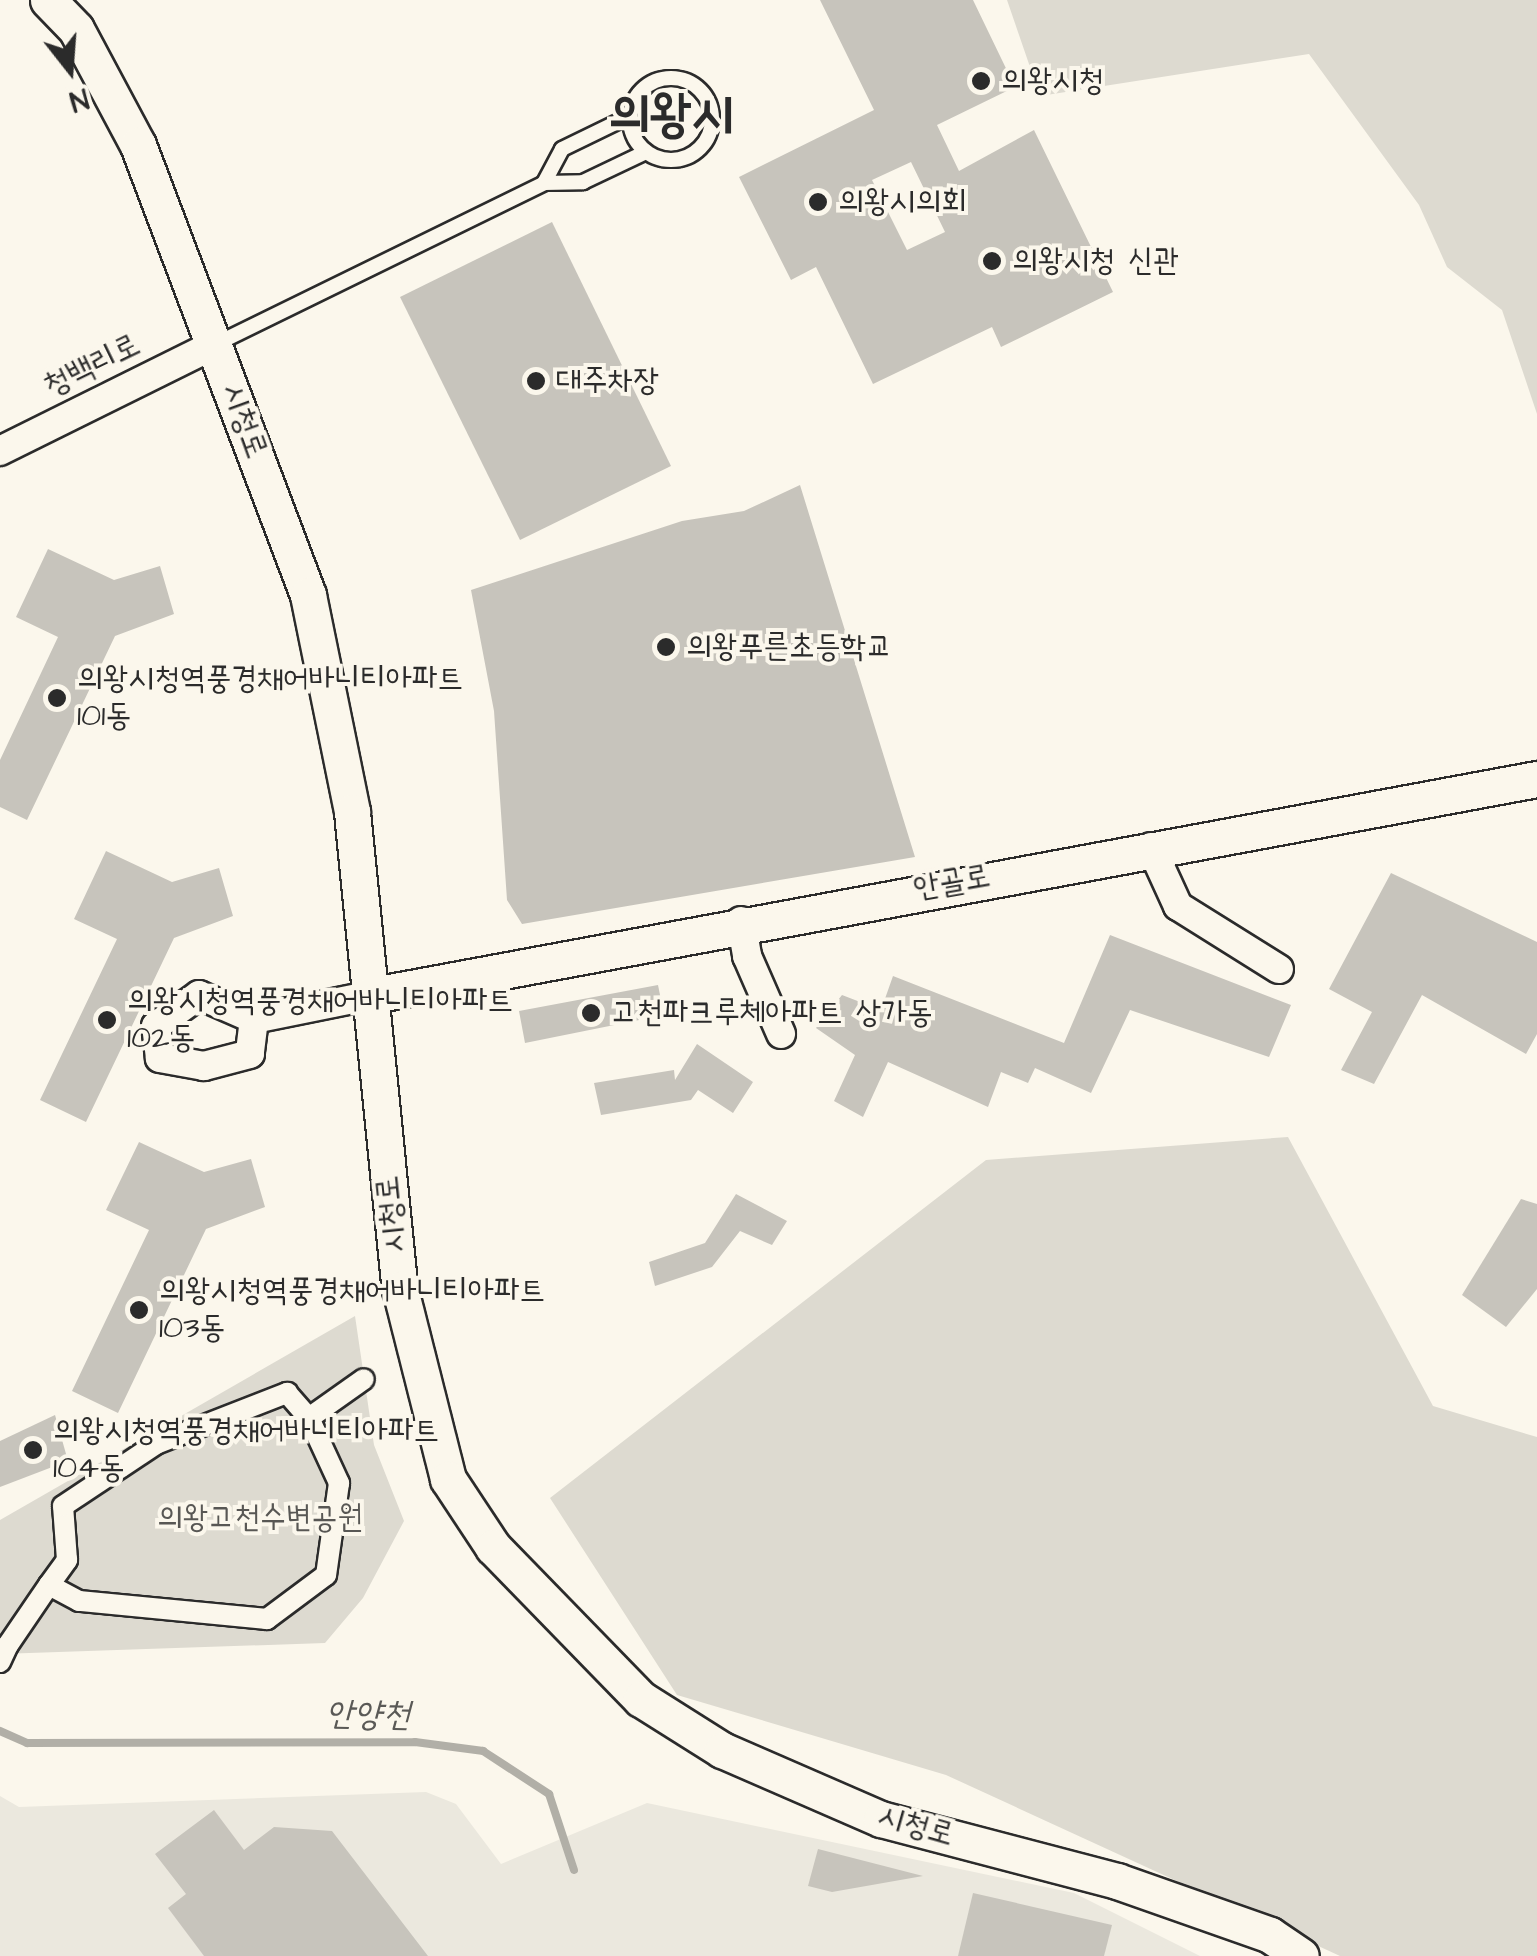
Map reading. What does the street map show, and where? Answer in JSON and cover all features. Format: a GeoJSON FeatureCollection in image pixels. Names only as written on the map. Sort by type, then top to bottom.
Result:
{"type":"FeatureCollection","features":[{"type":"Feature","properties":{"kind":"street","name":"시청로"},"geometry":{"type":"LineString","coordinates":[[48,0],[76,29],[138,145],[308,595],[352,812],[400,1289],[448,1480],[494,1547],[641,1699],[722,1750],[881,1819],[1117,1880],[1270,1935],[1301,1956]]}},
{"type":"Feature","properties":{"kind":"street","name":"청백리로"},"geometry":{"type":"LineString","coordinates":[[0,450],[216,344]]}},
{"type":"Feature","properties":{"kind":"street","name":"안골로"},"geometry":{"type":"LineString","coordinates":[[368,996],[741,920],[1537,779]]}},
{"type":"Feature","properties":{"kind":"street"},"geometry":{"type":"LineString","coordinates":[[1151,848],[1178,906],[1279,969]]}},
{"type":"Feature","properties":{"kind":"street"},"geometry":{"type":"LineString","coordinates":[[741,920],[747,956],[781,1034]]}},
{"type":"Feature","properties":{"kind":"street"},"geometry":{"type":"LineString","coordinates":[[254,1019],[368,996]]}},
{"type":"Feature","properties":{"kind":"street"},"geometry":{"type":"LineString","coordinates":[[309,1418],[364,1380]]}},
{"type":"Feature","properties":{"kind":"street"},"geometry":{"type":"LineString","coordinates":[[4,1653],[50,1584],[66,1560],[63,1506],[156,1444],[287,1393],[309,1418],[340,1484],[326,1575],[267,1619],[79,1601],[50,1584]]}},
{"type":"Feature","properties":{"kind":"lane"},"geometry":{"type":"LineString","coordinates":[[216,344],[544,183],[582,182],[646,152],[671,161],[697,152],[712,129],[710,102],[692,82],[665,78],[641,90],[630,116],[562,149],[544,183]]}},
{"type":"Feature","properties":{"kind":"lane"},"geometry":{"type":"LineString","coordinates":[[630,116],[646,152]]}},
{"type":"Feature","properties":{"kind":"shaded area"},"geometry":{"type":"Polygon","coordinates":[[[426,1792],[456,1804],[501,1864],[647,1803],[1074,1893],[1200,1956],[0,1956],[0,1796],[19,1807],[426,1792]]]}},
{"type":"Feature","properties":{"kind":"green space"},"geometry":{"type":"Polygon","coordinates":[[[1007,0],[1537,0],[1537,414],[1502,310],[1447,267],[1419,205],[1309,54],[1040,96],[1007,0]]]}},
{"type":"Feature","properties":{"kind":"green space"},"geometry":{"type":"Polygon","coordinates":[[[1288,1137],[1433,1406],[1537,1437],[1537,1956],[1340,1956],[946,1775],[677,1695],[550,1498],[986,1160],[1288,1137]]]}},
{"type":"Feature","properties":{"kind":"green space","name":"의왕고천수변공원"},"geometry":{"type":"Polygon","coordinates":[[[355,1316],[374,1445],[404,1521],[363,1598],[325,1643],[0,1654],[0,1520],[355,1316]]]}},
{"type":"Feature","properties":{"kind":"building"},"geometry":{"type":"Polygon","coordinates":[[[820,0],[973,0],[1015,87],[937,125],[959,171],[1034,130],[1113,292],[1001,347],[992,327],[873,384],[816,267],[791,280],[739,177],[874,110],[820,0]],[[911,162],[872,180],[907,250],[945,232],[911,162]]]}},
{"type":"Feature","properties":{"kind":"building","name":"대주차장"},"geometry":{"type":"Polygon","coordinates":[[[552,222],[671,466],[520,540],[400,297],[552,222]]]}},
{"type":"Feature","properties":{"kind":"building","name":"의왕푸른초등학교"},"geometry":{"type":"Polygon","coordinates":[[[800,485],[915,857],[522,924],[507,900],[494,711],[471,590],[682,521],[744,511],[800,485]]]}},
{"type":"Feature","properties":{"kind":"building","name":"의왕시청역풍경채어바니티아파트 101동"},"geometry":{"type":"Polygon","coordinates":[[[48,549],[114,580],[160,566],[174,614],[115,636],[27,820],[0,807],[0,760],[58,637],[16,617],[48,549]]]}},
{"type":"Feature","properties":{"kind":"building","name":"의왕시청역풍경채어바니티아파트 102동"},"geometry":{"type":"Polygon","coordinates":[[[106,851],[172,882],[219,868],[233,916],[174,938],[86,1122],[40,1100],[117,939],[74,919],[106,851]]]}},
{"type":"Feature","properties":{"kind":"building"},"geometry":{"type":"Polygon","coordinates":[[[1391,873],[1537,942],[1537,1034],[1526,1054],[1422,995],[1374,1084],[1341,1070],[1372,1012],[1329,989],[1391,873]]]}},
{"type":"Feature","properties":{"kind":"building"},"geometry":{"type":"Polygon","coordinates":[[[1110,935],[1291,1005],[1269,1057],[1130,1010],[1091,1093],[1035,1068],[1028,1083],[1001,1072],[988,1107],[888,1062],[863,1117],[834,1101],[855,1055],[816,1028],[842,995],[881,1010],[893,976],[1064,1043],[1110,935]]]}},
{"type":"Feature","properties":{"kind":"building","name":"고천파크루체아파트 상가동"},"geometry":{"type":"Polygon","coordinates":[[[658,985],[664,1015],[525,1043],[519,1011],[658,985]]]}},
{"type":"Feature","properties":{"kind":"building"},"geometry":{"type":"Polygon","coordinates":[[[697,1044],[753,1082],[733,1113],[698,1090],[691,1100],[601,1115],[594,1083],[674,1070],[675,1080],[697,1044]]]}},
{"type":"Feature","properties":{"kind":"building","name":"의왕시청역풍경채어바니티아파트 103동"},"geometry":{"type":"Polygon","coordinates":[[[139,1142],[204,1172],[251,1159],[265,1207],[206,1229],[118,1413],[72,1391],[149,1230],[106,1210],[139,1142]]]}},
{"type":"Feature","properties":{"kind":"building"},"geometry":{"type":"Polygon","coordinates":[[[736,1194],[787,1221],[772,1245],[740,1231],[712,1267],[655,1286],[649,1262],[705,1243],[736,1194]]]}},
{"type":"Feature","properties":{"kind":"building"},"geometry":{"type":"Polygon","coordinates":[[[1521,1199],[1537,1204],[1537,1289],[1506,1327],[1462,1295],[1521,1199]]]}},
{"type":"Feature","properties":{"kind":"building","name":"의왕시청역풍경채어바니티아파트 104동"},"geometry":{"type":"Polygon","coordinates":[[[55,1415],[68,1461],[0,1487],[0,1441],[55,1415]]]}},
{"type":"Feature","properties":{"kind":"building"},"geometry":{"type":"Polygon","coordinates":[[[214,1810],[244,1850],[274,1827],[332,1831],[428,1956],[204,1956],[168,1908],[186,1894],[155,1854],[214,1810]]]}},
{"type":"Feature","properties":{"kind":"building"},"geometry":{"type":"Polygon","coordinates":[[[818,1849],[923,1876],[832,1892],[808,1886],[818,1849]]]}},
{"type":"Feature","properties":{"kind":"building"},"geometry":{"type":"Polygon","coordinates":[[[973,1893],[1112,1925],[1104,1956],[958,1956],[973,1893]]]}},
{"type":"Feature","properties":{"kind":"waterway","name":"안양천"},"geometry":{"type":"LineString","coordinates":[[0,1731],[27,1743],[415,1742],[483,1751],[549,1794],[574,1870]]}},
{"type":"Feature","properties":{"kind":"place","name":"의왕시청"},"geometry":{"type":"Point","coordinates":[981,81]}},
{"type":"Feature","properties":{"kind":"place","name":"의왕시의회"},"geometry":{"type":"Point","coordinates":[818,202]}},
{"type":"Feature","properties":{"kind":"place","name":"의왕시청 신관"},"geometry":{"type":"Point","coordinates":[992,261]}},
{"type":"Feature","properties":{"kind":"place","name":"대주차장"},"geometry":{"type":"Point","coordinates":[536,381]}},
{"type":"Feature","properties":{"kind":"place","name":"의왕푸른초등학교"},"geometry":{"type":"Point","coordinates":[666,647]}},
{"type":"Feature","properties":{"kind":"place","name":"의왕시청역풍경채어바니티아파트 101동"},"geometry":{"type":"Point","coordinates":[57,698]}},
{"type":"Feature","properties":{"kind":"place","name":"고천파크루체아파트 상가동"},"geometry":{"type":"Point","coordinates":[591,1013]}},
{"type":"Feature","properties":{"kind":"place","name":"의왕시청역풍경채어바니티아파트 102동"},"geometry":{"type":"Point","coordinates":[107,1020]}},
{"type":"Feature","properties":{"kind":"place","name":"의왕시청역풍경채어바니티아파트 103동"},"geometry":{"type":"Point","coordinates":[139,1310]}},
{"type":"Feature","properties":{"kind":"place","name":"의왕시청역풍경채어바니티아파트 104동"},"geometry":{"type":"Point","coordinates":[33,1450]}},
{"type":"Feature","properties":{"kind":"district","name":"의왕시"},"geometry":{"type":"Point","coordinates":[671,116]}}]}
